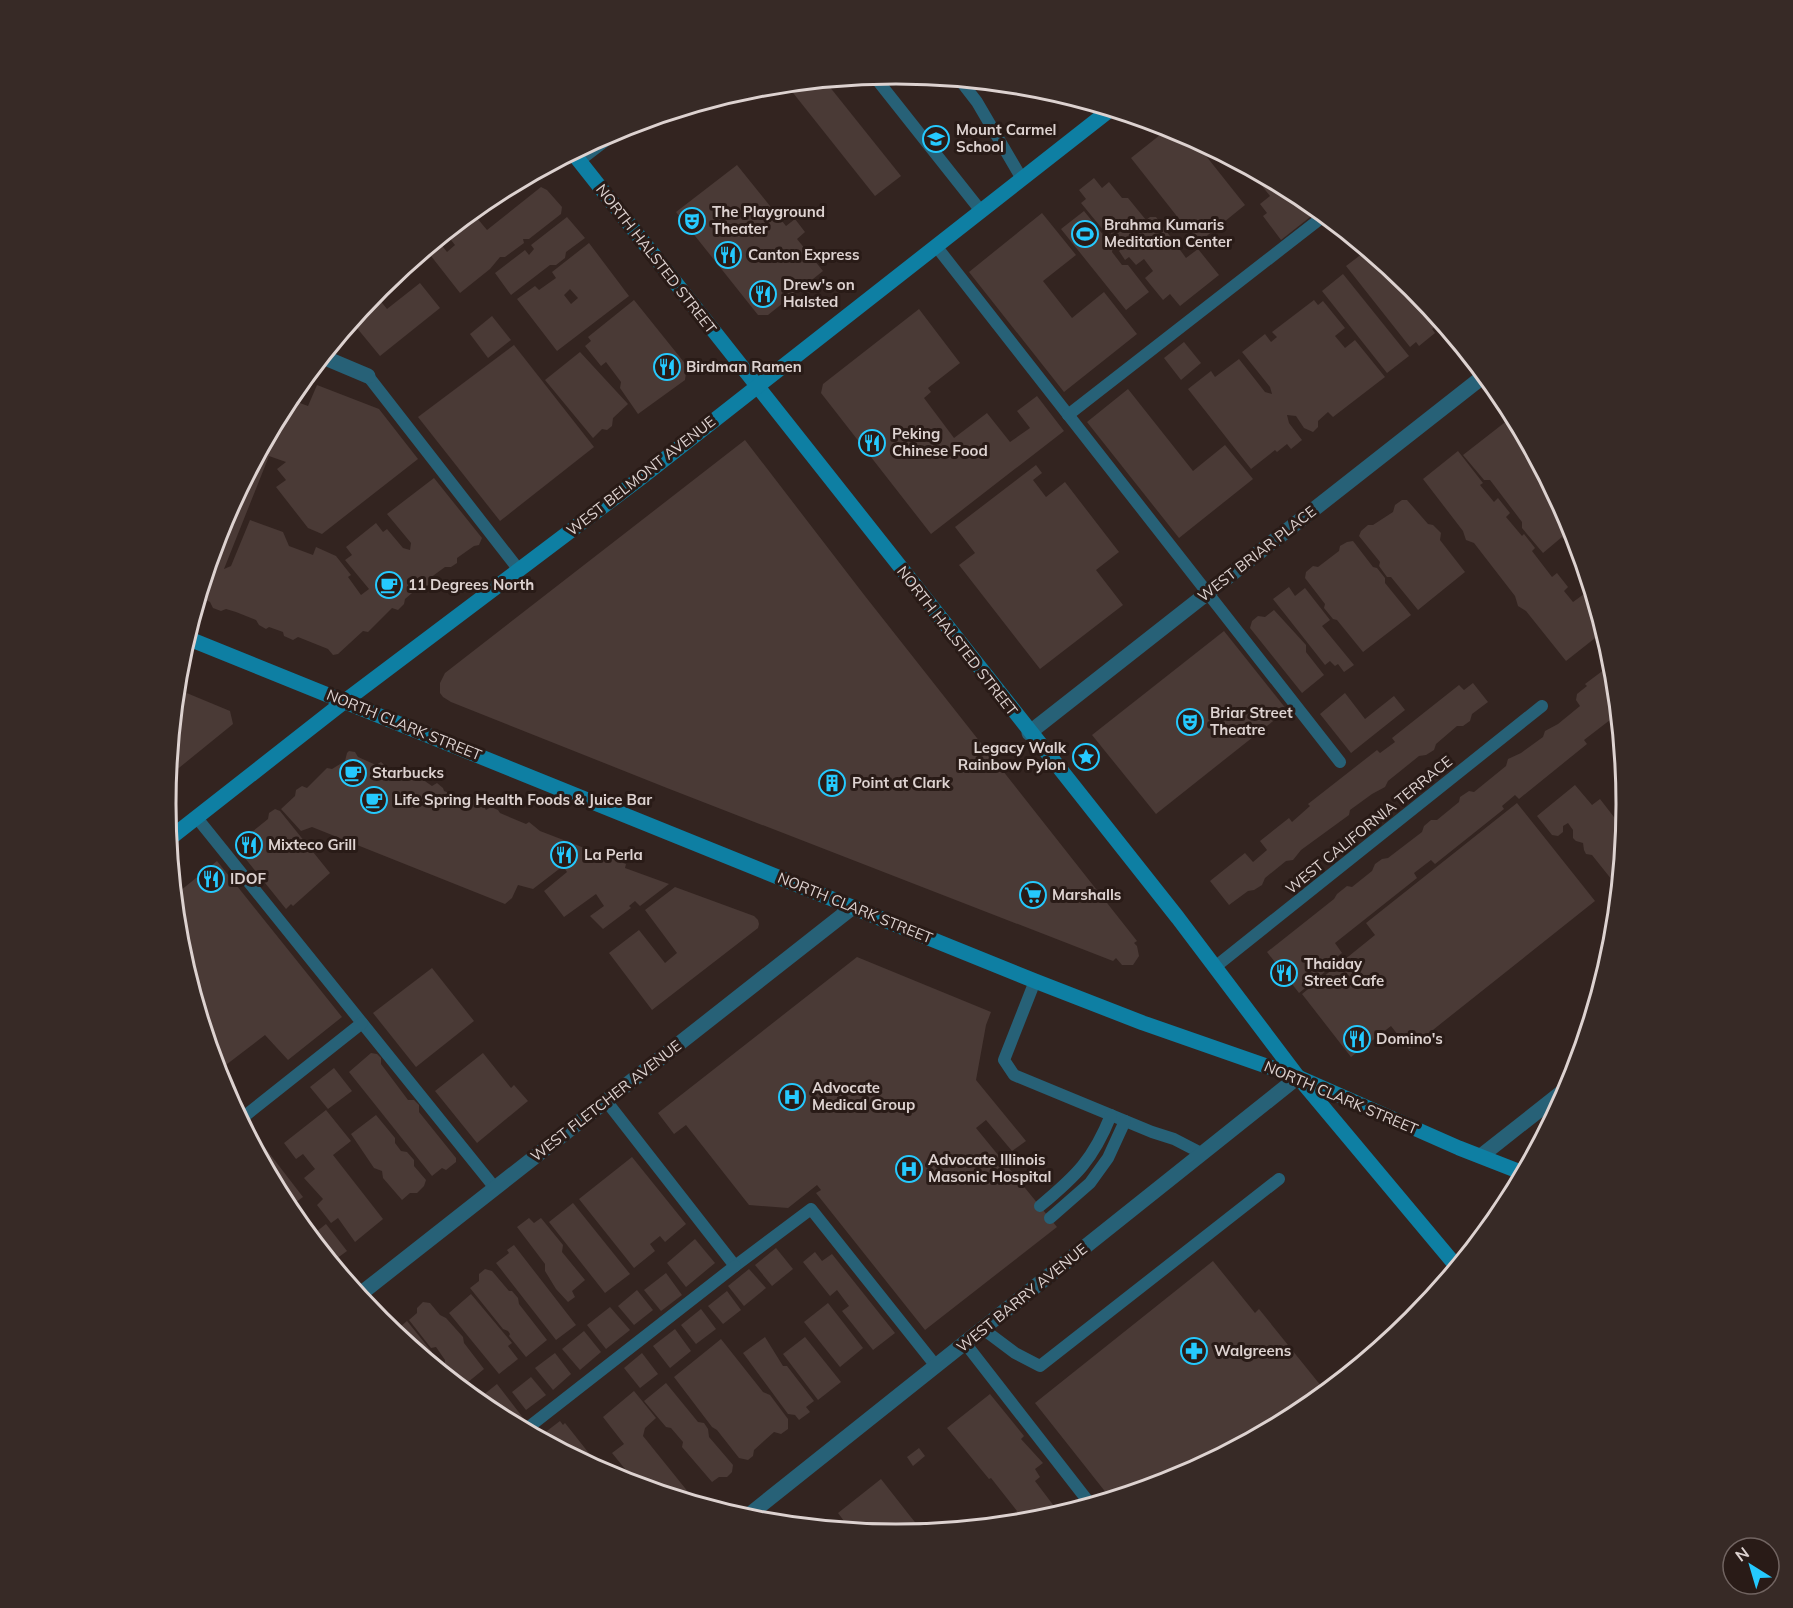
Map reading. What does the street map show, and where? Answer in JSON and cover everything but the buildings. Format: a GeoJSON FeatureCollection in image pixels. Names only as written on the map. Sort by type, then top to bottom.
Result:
{"type":"FeatureCollection","features":[{"type":"Feature","properties":{"kind":"main road","name":"WEST BELMONT AVENUE"},"geometry":{"type":"LineString","coordinates":[[177,833],[345,701],[756,387],[1103,115]]}},
{"type":"Feature","properties":{"kind":"main road","name":"NORTH HALSTED STREET"},"geometry":{"type":"LineString","coordinates":[[577,158],[1215,967],[1298,1077],[1452,1261]]}},
{"type":"Feature","properties":{"kind":"main road","name":"NORTH CLARK STREET"},"geometry":{"type":"LineString","coordinates":[[195,641],[1035,981],[1143,1023],[1298,1077],[1516,1170]]}},
{"type":"Feature","properties":{"kind":"street"},"geometry":{"type":"LineString","coordinates":[[330,360],[368,376]]}},
{"type":"Feature","properties":{"kind":"street","name":"WEST BRIAR PLACE"},"geometry":{"type":"LineString","coordinates":[[1029,733],[1478,380]]}},
{"type":"Feature","properties":{"kind":"street","name":"WEST FLETCHER AVENUE"},"geometry":{"type":"LineString","coordinates":[[365,1290],[853,907]]}},
{"type":"Feature","properties":{"kind":"street","name":"WEST BARRY AVENUE"},"geometry":{"type":"LineString","coordinates":[[755,1510],[1298,1077]]}},
{"type":"Feature","properties":{"kind":"street"},"geometry":{"type":"LineString","coordinates":[[1481,1156],[1553,1099]]}},
{"type":"Feature","properties":{"kind":"lane"},"geometry":{"type":"LineString","coordinates":[[881,85],[981,211]]}},
{"type":"Feature","properties":{"kind":"lane"},"geometry":{"type":"LineString","coordinates":[[966,88],[977,102],[1022,179]]}},
{"type":"Feature","properties":{"kind":"lane"},"geometry":{"type":"LineString","coordinates":[[1068,415],[1318,220]]}},
{"type":"Feature","properties":{"kind":"lane"},"geometry":{"type":"LineString","coordinates":[[936,246],[1340,762]]}},
{"type":"Feature","properties":{"kind":"lane"},"geometry":{"type":"LineString","coordinates":[[368,376],[519,570]]}},
{"type":"Feature","properties":{"kind":"lane","name":"WEST CALIFORNIA TERRACE"},"geometry":{"type":"LineString","coordinates":[[1215,967],[1542,706]]}},
{"type":"Feature","properties":{"kind":"lane"},"geometry":{"type":"LineString","coordinates":[[197,818],[495,1188]]}},
{"type":"Feature","properties":{"kind":"lane"},"geometry":{"type":"LineString","coordinates":[[1035,981],[1004,1060],[1014,1075],[1174,1139],[1203,1154]]}},
{"type":"Feature","properties":{"kind":"lane"},"geometry":{"type":"LineString","coordinates":[[247,1114],[362,1023]]}},
{"type":"Feature","properties":{"kind":"lane"},"geometry":{"type":"LineString","coordinates":[[607,1102],[735,1266]]}},
{"type":"Feature","properties":{"kind":"lane"},"geometry":{"type":"LineString","coordinates":[[1040,1206],[1066,1185],[1081,1169],[1100,1144],[1111,1115]]}},
{"type":"Feature","properties":{"kind":"lane"},"geometry":{"type":"LineString","coordinates":[[1050,1218],[1090,1183],[1108,1158],[1125,1121]]}},
{"type":"Feature","properties":{"kind":"lane"},"geometry":{"type":"LineString","coordinates":[[982,1329],[1015,1353],[1040,1366],[1279,1179]]}},
{"type":"Feature","properties":{"kind":"lane"},"geometry":{"type":"LineString","coordinates":[[531,1425],[811,1209],[936,1366]]}},
{"type":"Feature","properties":{"kind":"lane"},"geometry":{"type":"LineString","coordinates":[[965,1343],[1086,1498]]}},
{"type":"Feature","properties":{"kind":"place","name":"Mount Carmel School"},"geometry":{"type":"Point","coordinates":[936,139]}},
{"type":"Feature","properties":{"kind":"place","name":"The Playground Theater"},"geometry":{"type":"Point","coordinates":[692,221]}},
{"type":"Feature","properties":{"kind":"place","name":"Brahma Kumaris Meditation Center"},"geometry":{"type":"Point","coordinates":[1085,234]}},
{"type":"Feature","properties":{"kind":"place","name":"Canton Express"},"geometry":{"type":"Point","coordinates":[728,255]}},
{"type":"Feature","properties":{"kind":"place","name":"Drew's on Halsted"},"geometry":{"type":"Point","coordinates":[763,294]}},
{"type":"Feature","properties":{"kind":"place","name":"Birdman Ramen"},"geometry":{"type":"Point","coordinates":[667,367]}},
{"type":"Feature","properties":{"kind":"place","name":"Peking Chinese Food"},"geometry":{"type":"Point","coordinates":[872,443]}},
{"type":"Feature","properties":{"kind":"place","name":"11 Degrees North"},"geometry":{"type":"Point","coordinates":[389,585]}},
{"type":"Feature","properties":{"kind":"place","name":"Briar Street Theatre"},"geometry":{"type":"Point","coordinates":[1190,722]}},
{"type":"Feature","properties":{"kind":"place","name":"Legacy Walk Rainbow Pylon"},"geometry":{"type":"Point","coordinates":[1086,757]}},
{"type":"Feature","properties":{"kind":"place","name":"Starbucks"},"geometry":{"type":"Point","coordinates":[353,773]}},
{"type":"Feature","properties":{"kind":"place","name":"Point at Clark"},"geometry":{"type":"Point","coordinates":[832,783]}},
{"type":"Feature","properties":{"kind":"place","name":"Life Spring Health Foods & Juice Bar"},"geometry":{"type":"Point","coordinates":[374,800]}},
{"type":"Feature","properties":{"kind":"place","name":"Mixteco Grill"},"geometry":{"type":"Point","coordinates":[249,845]}},
{"type":"Feature","properties":{"kind":"place","name":"La Perla"},"geometry":{"type":"Point","coordinates":[564,855]}},
{"type":"Feature","properties":{"kind":"place","name":"IDOF"},"geometry":{"type":"Point","coordinates":[211,879]}},
{"type":"Feature","properties":{"kind":"place","name":"Marshalls"},"geometry":{"type":"Point","coordinates":[1033,895]}},
{"type":"Feature","properties":{"kind":"place","name":"Thaiday Street Cafe"},"geometry":{"type":"Point","coordinates":[1284,973]}},
{"type":"Feature","properties":{"kind":"place","name":"Domino's"},"geometry":{"type":"Point","coordinates":[1357,1039]}},
{"type":"Feature","properties":{"kind":"place","name":"Advocate Medical Group"},"geometry":{"type":"Point","coordinates":[792,1097]}},
{"type":"Feature","properties":{"kind":"place","name":"Advocate Illinois Masonic Hospital"},"geometry":{"type":"Point","coordinates":[909,1169]}},
{"type":"Feature","properties":{"kind":"place","name":"Walgreens"},"geometry":{"type":"Point","coordinates":[1194,1351]}}]}
